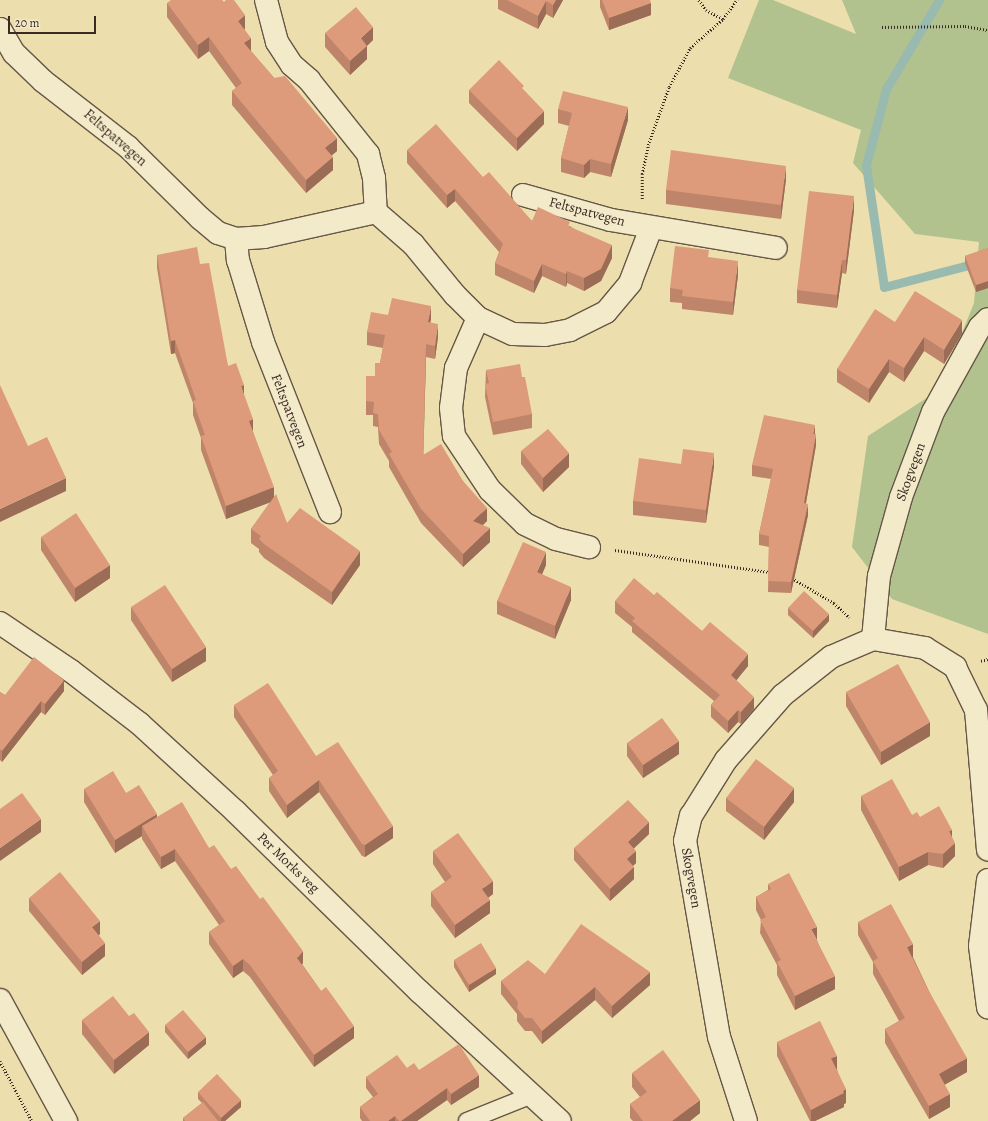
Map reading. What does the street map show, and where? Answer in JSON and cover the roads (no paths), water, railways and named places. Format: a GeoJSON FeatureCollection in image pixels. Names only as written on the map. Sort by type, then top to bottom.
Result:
{"type":"FeatureCollection","features":[{"type":"Feature","properties":{"kind":"street"},"geometry":{"type":"LineString","coordinates":[[266,0],[277,42],[292,65],[319,92],[368,154],[374,178],[376,212],[413,244],[455,296],[478,318],[513,334],[545,334],[570,330],[606,312],[630,283],[651,228]]}},
{"type":"Feature","properties":{"kind":"street","name":"Feltspatvegen"},"geometry":{"type":"LineString","coordinates":[[0,29],[14,53],[43,81],[128,147],[200,218],[218,233],[236,239],[264,237],[376,212]]}},
{"type":"Feature","properties":{"kind":"street","name":"Feltspatvegen"},"geometry":{"type":"LineString","coordinates":[[523,195],[611,220],[776,248]]}},
{"type":"Feature","properties":{"kind":"street","name":"Feltspatvegen"},"geometry":{"type":"LineString","coordinates":[[236,239],[238,260],[263,342],[330,512]]}},
{"type":"Feature","properties":{"kind":"street"},"geometry":{"type":"LineString","coordinates":[[478,318],[456,368],[452,408],[454,436],[490,490],[525,524],[556,539],[589,547]]}},
{"type":"Feature","properties":{"kind":"street","name":"Skogvegen"},"geometry":{"type":"LineString","coordinates":[[746,1121],[717,1029],[685,841],[691,816],[726,760],[783,695],[831,657],[873,639],[879,576],[901,497],[933,412],[980,326],[988,319]]}},
{"type":"Feature","properties":{"kind":"street","name":"Per Morks veg"},"geometry":{"type":"LineString","coordinates":[[0,623],[51,657],[140,724],[560,1121]]}},
{"type":"Feature","properties":{"kind":"street"},"geometry":{"type":"LineString","coordinates":[[873,639],[925,648],[955,667],[976,710],[988,849]]}},
{"type":"Feature","properties":{"kind":"street"},"geometry":{"type":"LineString","coordinates":[[988,880],[980,946],[988,1008]]}},
{"type":"Feature","properties":{"kind":"street"},"geometry":{"type":"LineString","coordinates":[[0,1000],[66,1121]]}},
{"type":"Feature","properties":{"kind":"lane"},"geometry":{"type":"LineString","coordinates":[[467,1121],[532,1095]]}},
{"type":"Feature","properties":{"kind":"waterway"},"geometry":{"type":"LineString","coordinates":[[939,0],[886,89],[866,165],[884,287],[988,260]]}}]}
